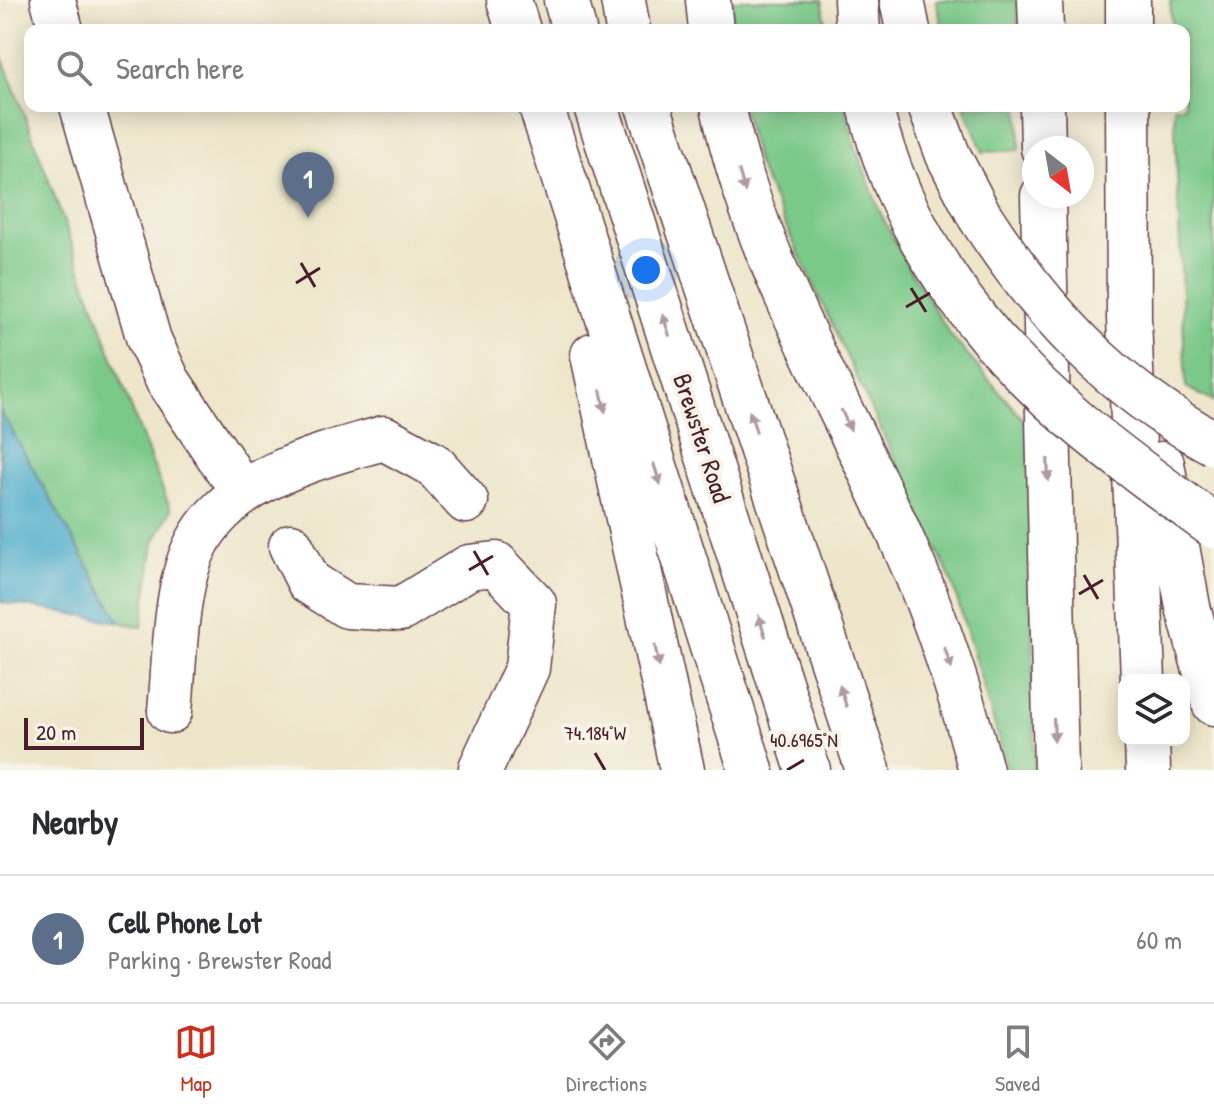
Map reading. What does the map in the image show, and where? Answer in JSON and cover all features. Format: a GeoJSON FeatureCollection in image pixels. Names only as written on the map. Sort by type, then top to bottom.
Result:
{"type":"FeatureCollection","features":[{"type":"Feature","properties":{"kind":"main road"},"geometry":{"type":"LineString","coordinates":[[53,0],[59,24]]}},
{"type":"Feature","properties":{"kind":"main road"},"geometry":{"type":"LineString","coordinates":[[509,0],[516,24]]}},
{"type":"Feature","properties":{"kind":"main road"},"geometry":{"type":"LineString","coordinates":[[566,0],[572,24]]}},
{"type":"Feature","properties":{"kind":"main road"},"geometry":{"type":"LineString","coordinates":[[623,0],[627,24]]}},
{"type":"Feature","properties":{"kind":"main road"},"geometry":{"type":"LineString","coordinates":[[708,0],[710,24]]}},
{"type":"Feature","properties":{"kind":"main road"},"geometry":{"type":"LineString","coordinates":[[856,0],[858,24]]}},
{"type":"Feature","properties":{"kind":"main road"},"geometry":{"type":"LineString","coordinates":[[902,0],[907,24]]}},
{"type":"Feature","properties":{"kind":"main road"},"geometry":{"type":"LineString","coordinates":[[1040,0],[1041,24]]}},
{"type":"Feature","properties":{"kind":"main road"},"geometry":{"type":"LineString","coordinates":[[1128,0],[1128,24]]}},
{"type":"Feature","properties":{"kind":"main road"},"geometry":{"type":"LineString","coordinates":[[84,112],[149,340],[168,381],[228,470]]}},
{"type":"Feature","properties":{"kind":"main road"},"geometry":{"type":"LineString","coordinates":[[542,112],[682,770]]}},
{"type":"Feature","properties":{"kind":"main road","name":"Brewster Road"},"geometry":{"type":"LineString","coordinates":[[543,112],[751,770]]}},
{"type":"Feature","properties":{"kind":"main road","name":"Brewster Road"},"geometry":{"type":"LineString","coordinates":[[598,112],[807,766]]}},
{"type":"Feature","properties":{"kind":"main road"},"geometry":{"type":"LineString","coordinates":[[650,112],[868,770]]}},
{"type":"Feature","properties":{"kind":"main road"},"geometry":{"type":"LineString","coordinates":[[725,112],[750,209],[777,274],[906,547],[952,670],[981,770]]}},
{"type":"Feature","properties":{"kind":"main road"},"geometry":{"type":"LineString","coordinates":[[872,112],[884,156],[912,221],[943,276],[1014,366],[1067,417],[1214,526]]}},
{"type":"Feature","properties":{"kind":"main road"},"geometry":{"type":"LineString","coordinates":[[932,112],[948,155],[979,215],[1019,276],[1071,337],[1123,385],[1214,443]]}},
{"type":"Feature","properties":{"kind":"main road"},"geometry":{"type":"LineString","coordinates":[[1042,112],[1043,136]]}},
{"type":"Feature","properties":{"kind":"main road"},"geometry":{"type":"LineString","coordinates":[[1128,112],[1129,317],[1143,674]]}},
{"type":"Feature","properties":{"kind":"main road"},"geometry":{"type":"LineString","coordinates":[[1128,160],[1140,306],[1164,479],[1188,607],[1214,703]]}},
{"type":"Feature","properties":{"kind":"main road"},"geometry":{"type":"LineString","coordinates":[[1043,208],[1056,770]]}},
{"type":"Feature","properties":{"kind":"main road"},"geometry":{"type":"LineString","coordinates":[[170,711],[184,582],[197,543],[222,509],[248,489],[333,452],[384,438],[434,465],[466,501]]}},
{"type":"Feature","properties":{"kind":"main road"},"geometry":{"type":"LineString","coordinates":[[291,546],[309,582],[347,606],[401,609],[469,567],[496,564],[534,604],[527,668],[481,768]]}},
{"type":"Feature","properties":{"kind":"main road"},"geometry":{"type":"LineString","coordinates":[[689,770],[701,747],[738,729],[769,735],[786,744],[807,766]]}},
{"type":"Feature","properties":{"kind":"main road"},"geometry":{"type":"LineString","coordinates":[[1147,746],[1148,770]]}},
{"type":"Feature","properties":{"kind":"green space"},"geometry":{"type":"Polygon","coordinates":[[[733,0],[822,0],[826,24],[732,24],[733,0]]]}},
{"type":"Feature","properties":{"kind":"green space"},"geometry":{"type":"Polygon","coordinates":[[[936,0],[1017,0],[1018,24],[942,24],[936,0]]]}},
{"type":"Feature","properties":{"kind":"green space"},"geometry":{"type":"Polygon","coordinates":[[[1170,0],[1214,0],[1214,402],[1186,387],[1174,112],[1190,112],[1190,24],[1172,24],[1170,0]]]}},
{"type":"Feature","properties":{"kind":"green space"},"geometry":{"type":"Polygon","coordinates":[[[0,52],[171,510],[154,542],[142,627],[120,622],[0,410],[0,52]]]}},
{"type":"Feature","properties":{"kind":"green space"},"geometry":{"type":"Polygon","coordinates":[[[744,112],[847,112],[855,145],[880,212],[910,270],[951,336],[1029,426],[1035,770],[1008,770],[952,582],[757,164],[744,112]]]}},
{"type":"Feature","properties":{"kind":"green space"},"geometry":{"type":"Polygon","coordinates":[[[966,112],[1019,112],[1020,150],[983,152],[966,112]]]}},
{"type":"Feature","properties":{"kind":"water"},"geometry":{"type":"Polygon","coordinates":[[[0,410],[120,622],[0,602],[0,410]]]}},
{"type":"Feature","properties":{"kind":"place","name":"Cell Phone Lot"},"geometry":{"type":"Point","coordinates":[308,218]}}]}
